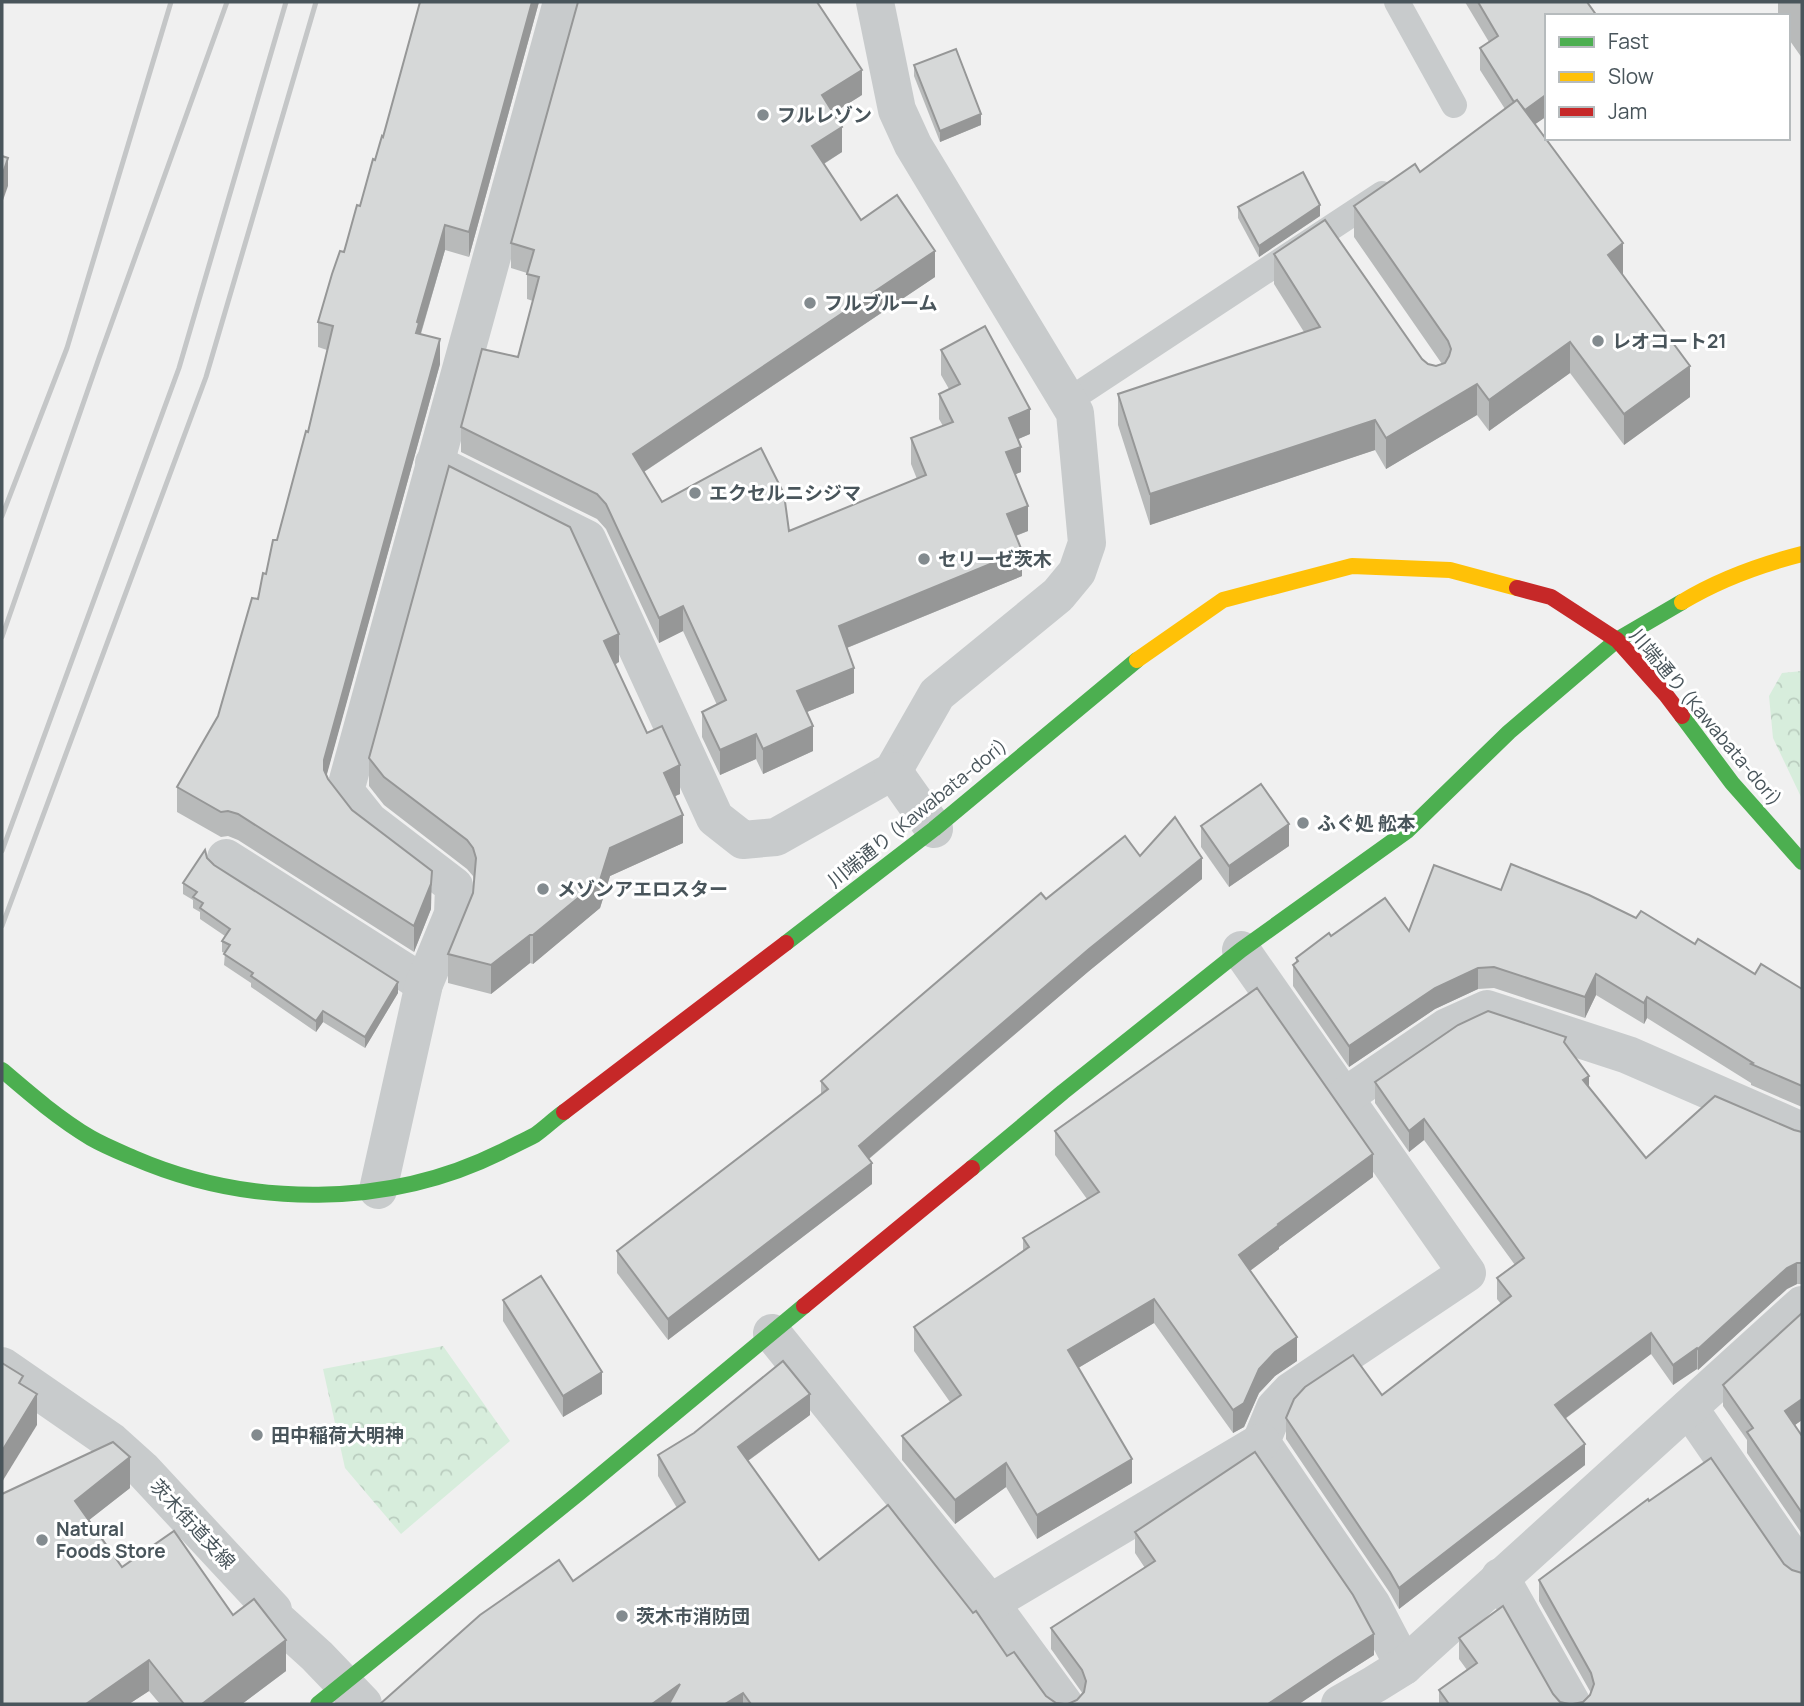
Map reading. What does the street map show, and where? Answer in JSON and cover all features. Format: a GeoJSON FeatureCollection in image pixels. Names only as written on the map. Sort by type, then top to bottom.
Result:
{"type":"FeatureCollection","features":[{"type":"Feature","properties":{"kind":"street"},"geometry":{"type":"LineString","coordinates":[[378,1190],[424,984],[453,914],[454,886],[369,821],[345,791],[562,2]]}},
{"type":"Feature","properties":{"kind":"street"},"geometry":{"type":"LineString","coordinates":[[434,463],[587,539],[715,818],[743,840],[776,837],[893,771],[937,694],[1058,595],[1077,572],[1087,543],[1075,413],[913,145],[897,110],[875,2]]}},
{"type":"Feature","properties":{"kind":"street"},"geometry":{"type":"LineString","coordinates":[[342,1697],[579,1493],[1063,1092],[1241,950],[1407,831],[1509,732],[1618,640],[1724,579],[1766,563],[1802,554]]}},
{"type":"Feature","properties":{"kind":"street","name":"川端通り (Kawabata-dori)"},"geometry":{"type":"LineString","coordinates":[[2,1070],[45,1107],[93,1139],[145,1164],[189,1179],[256,1193],[314,1196],[378,1190],[428,1181],[483,1161],[534,1135],[934,829],[1133,663],[1223,600],[1352,566],[1450,570],[1551,597],[1618,640],[1666,695],[1732,783],[1802,862]]}},
{"type":"Feature","properties":{"kind":"street"},"geometry":{"type":"LineString","coordinates":[[893,771],[934,829]]}},
{"type":"Feature","properties":{"kind":"street"},"geometry":{"type":"LineString","coordinates":[[226,858],[424,984]]}},
{"type":"Feature","properties":{"kind":"street"},"geometry":{"type":"LineString","coordinates":[[990,1603],[1261,1442],[1276,1408],[1291,1391],[1467,1273],[1241,950]]}},
{"type":"Feature","properties":{"kind":"street"},"geometry":{"type":"LineString","coordinates":[[1344,1097],[1447,1027],[1487,1009],[1628,1055],[1802,1131]]}},
{"type":"Feature","properties":{"kind":"street"},"geometry":{"type":"LineString","coordinates":[[1340,1704],[1404,1666],[1802,1305]]}},
{"type":"Feature","properties":{"kind":"street"},"geometry":{"type":"LineString","coordinates":[[772,1333],[990,1603],[1064,1704]]}},
{"type":"Feature","properties":{"kind":"street","name":"茨木街道支線"},"geometry":{"type":"LineString","coordinates":[[2,1366],[112,1442],[142,1469],[273,1610],[274,1617],[342,1697]]}},
{"type":"Feature","properties":{"kind":"street"},"geometry":{"type":"LineString","coordinates":[[1689,1408],[1802,1572]]}},
{"type":"Feature","properties":{"kind":"street"},"geometry":{"type":"LineString","coordinates":[[1261,1442],[1372,1605],[1404,1666]]}},
{"type":"Feature","properties":{"kind":"street"},"geometry":{"type":"LineString","coordinates":[[1500,1577],[1572,1704]]}},
{"type":"Feature","properties":{"kind":"lane"},"geometry":{"type":"LineString","coordinates":[[1397,2],[1454,105]]}},
{"type":"Feature","properties":{"kind":"lane"},"geometry":{"type":"LineString","coordinates":[[1068,401],[1407,178]]}},
{"type":"Feature","properties":{"kind":"lane"},"geometry":{"type":"LineString","coordinates":[[1329,229],[1344,251]]}},
{"type":"Feature","properties":{"kind":"green space"},"geometry":{"type":"Polygon","coordinates":[[[1802,671],[1802,799],[1773,738],[1769,696],[1782,673],[1802,671]]]}},
{"type":"Feature","properties":{"kind":"green space"},"geometry":{"type":"Polygon","coordinates":[[[443,1346],[510,1441],[401,1534],[345,1468],[323,1369],[443,1346]]]}},
{"type":"Feature","properties":{"kind":"building"},"geometry":{"type":"Polygon","coordinates":[[[420,2],[532,2],[469,232],[445,225],[417,322],[416,333],[440,339],[324,760],[328,779],[352,810],[432,871],[431,884],[414,926],[238,814],[221,812],[177,787],[218,716],[252,598],[258,599],[273,540],[277,540],[306,431],[308,432],[333,326],[318,322],[340,251],[344,252],[357,205],[360,206],[373,159],[375,160],[383,137],[420,2]]]}},
{"type":"Feature","properties":{"kind":"building"},"geometry":{"type":"Polygon","coordinates":[[[578,2],[817,2],[862,70],[822,95],[842,127],[812,146],[861,220],[897,195],[935,251],[633,454],[662,502],[761,448],[784,494],[789,531],[926,475],[911,438],[953,422],[939,394],[960,384],[941,350],[985,326],[1030,409],[1009,418],[1021,447],[1006,452],[1028,506],[1007,514],[1022,551],[839,626],[854,668],[797,691],[813,726],[763,749],[756,734],[720,750],[702,712],[726,700],[683,606],[659,618],[606,504],[597,494],[461,427],[482,349],[518,357],[539,277],[527,274],[534,250],[511,243],[578,2]]]}},
{"type":"Feature","properties":{"kind":"building"},"geometry":{"type":"Polygon","coordinates":[[[1478,2],[1587,2],[1596,14],[1545,14],[1545,95],[1525,110],[1517,100],[1514,102],[1480,48],[1498,36],[1478,2]]]}},
{"type":"Feature","properties":{"kind":"building"},"geometry":{"type":"Polygon","coordinates":[[[956,49],[981,114],[940,131],[914,65],[956,49]]]}},
{"type":"Feature","properties":{"kind":"building"},"geometry":{"type":"Polygon","coordinates":[[[1517,100],[1623,243],[1608,255],[1690,366],[1624,414],[1570,342],[1489,400],[1477,384],[1386,438],[1375,420],[1150,494],[1118,394],[1320,327],[1274,254],[1325,220],[1422,359],[1436,366],[1445,363],[1451,349],[1448,341],[1354,206],[1415,164],[1420,172],[1517,100]]]}},
{"type":"Feature","properties":{"kind":"building"},"geometry":{"type":"Polygon","coordinates":[[[2,156],[8,158],[2,176],[2,156]]]}},
{"type":"Feature","properties":{"kind":"building"},"geometry":{"type":"Polygon","coordinates":[[[1303,172],[1320,205],[1259,246],[1238,207],[1303,172]]]}},
{"type":"Feature","properties":{"kind":"building"},"geometry":{"type":"Polygon","coordinates":[[[449,466],[570,527],[619,634],[604,641],[647,733],[662,726],[680,765],[664,773],[683,815],[610,848],[600,880],[533,935],[491,965],[448,954],[473,893],[476,858],[473,848],[467,840],[384,777],[369,758],[449,466]]]}},
{"type":"Feature","properties":{"kind":"building"},"geometry":{"type":"Polygon","coordinates":[[[1261,784],[1289,824],[1229,866],[1201,826],[1261,784]]]}},
{"type":"Feature","properties":{"kind":"building"},"geometry":{"type":"Polygon","coordinates":[[[1175,817],[1202,858],[1089,949],[859,1146],[872,1163],[668,1319],[617,1251],[828,1089],[821,1081],[1041,893],[1046,899],[1125,836],[1140,856],[1175,817]]]}},
{"type":"Feature","properties":{"kind":"building"},"geometry":{"type":"Polygon","coordinates":[[[205,850],[207,858],[214,865],[398,982],[365,1037],[323,1011],[316,1021],[224,954],[230,945],[222,941],[230,929],[200,908],[203,903],[193,897],[197,892],[183,883],[205,850]]]}},
{"type":"Feature","properties":{"kind":"building"},"geometry":{"type":"Polygon","coordinates":[[[1511,864],[1589,895],[1636,918],[1641,911],[1695,944],[1698,939],[1755,974],[1761,964],[1802,989],[1802,1086],[1751,1064],[1753,1063],[1647,997],[1644,1003],[1596,974],[1585,997],[1494,967],[1478,968],[1435,988],[1349,1046],[1293,965],[1298,961],[1296,958],[1329,933],[1331,936],[1385,898],[1409,931],[1434,865],[1501,890],[1511,864]]]}},
{"type":"Feature","properties":{"kind":"building"},"geometry":{"type":"Polygon","coordinates":[[[1257,988],[1373,1154],[1239,1255],[1297,1337],[1275,1352],[1259,1369],[1244,1403],[1233,1410],[1154,1299],[1068,1350],[1132,1459],[1037,1515],[1006,1463],[955,1500],[902,1436],[961,1395],[914,1327],[1029,1247],[1023,1238],[1099,1192],[1055,1131],[1257,988]]]}},
{"type":"Feature","properties":{"kind":"building"},"geometry":{"type":"Polygon","coordinates":[[[1488,1011],[1566,1037],[1564,1042],[1589,1076],[1583,1080],[1646,1158],[1715,1096],[1802,1132],[1802,1263],[1787,1268],[1698,1349],[1673,1365],[1651,1333],[1555,1405],[1585,1444],[1399,1588],[1286,1418],[1294,1399],[1305,1387],[1353,1355],[1382,1395],[1511,1296],[1497,1278],[1524,1258],[1424,1119],[1409,1131],[1375,1082],[1458,1025],[1488,1011]]]}},
{"type":"Feature","properties":{"kind":"building"},"geometry":{"type":"Polygon","coordinates":[[[541,1276],[602,1372],[563,1396],[503,1300],[541,1276]]]}},
{"type":"Feature","properties":{"kind":"building"},"geometry":{"type":"Polygon","coordinates":[[[1802,1313],[1802,1399],[1785,1411],[1802,1436],[1802,1513],[1747,1432],[1753,1428],[1723,1385],[1802,1313]]]}},
{"type":"Feature","properties":{"kind":"building"},"geometry":{"type":"Polygon","coordinates":[[[783,1361],[810,1394],[738,1447],[819,1560],[888,1505],[973,1613],[976,1611],[1007,1656],[1014,1652],[1046,1696],[1056,1703],[1064,1704],[751,1704],[743,1693],[725,1704],[669,1704],[680,1684],[652,1704],[380,1704],[480,1615],[559,1560],[573,1581],[685,1502],[658,1455],[694,1433],[783,1361]]]}},
{"type":"Feature","properties":{"kind":"building"},"geometry":{"type":"Polygon","coordinates":[[[2,1363],[23,1376],[19,1383],[37,1394],[2,1451],[2,1363]]]}},
{"type":"Feature","properties":{"kind":"building"},"geometry":{"type":"Polygon","coordinates":[[[113,1442],[130,1457],[75,1501],[122,1567],[174,1531],[233,1615],[254,1599],[286,1640],[202,1704],[184,1704],[149,1660],[86,1704],[2,1704],[2,1494],[113,1442]]]}},
{"type":"Feature","properties":{"kind":"building"},"geometry":{"type":"Polygon","coordinates":[[[1255,1452],[1353,1595],[1374,1634],[1268,1704],[1068,1704],[1077,1700],[1084,1692],[1086,1681],[1082,1670],[1051,1628],[1155,1561],[1135,1532],[1255,1452]]]}},
{"type":"Feature","properties":{"kind":"building"},"geometry":{"type":"Polygon","coordinates":[[[1711,1458],[1784,1564],[1802,1573],[1802,1704],[1573,1704],[1583,1702],[1590,1695],[1594,1684],[1591,1673],[1539,1580],[1648,1499],[1649,1501],[1711,1458]]]}},
{"type":"Feature","properties":{"kind":"building"},"geometry":{"type":"Polygon","coordinates":[[[1503,1606],[1553,1694],[1560,1702],[1569,1704],[1449,1704],[1439,1690],[1477,1663],[1459,1638],[1503,1606]]]}},
{"type":"Feature","properties":{"kind":"railway"},"geometry":{"type":"LineString","coordinates":[[2,516],[67,348],[171,2]]}},
{"type":"Feature","properties":{"kind":"railway"},"geometry":{"type":"LineString","coordinates":[[2,637],[227,2]]}},
{"type":"Feature","properties":{"kind":"railway"},"geometry":{"type":"LineString","coordinates":[[2,851],[179,368],[286,2]]}},
{"type":"Feature","properties":{"kind":"railway"},"geometry":{"type":"LineString","coordinates":[[2,926],[206,377],[316,2]]}},
{"type":"Feature","properties":{"kind":"traffic: fast"},"geometry":{"type":"LineString","coordinates":[[972,1168],[1241,950],[1407,831],[1509,732],[1617,640],[1682,602]]}},
{"type":"Feature","properties":{"kind":"traffic: fast"},"geometry":{"type":"LineString","coordinates":[[786,943],[934,829],[1137,660]]}},
{"type":"Feature","properties":{"kind":"traffic: fast"},"geometry":{"type":"LineString","coordinates":[[1682,716],[1732,783],[1802,862]]}},
{"type":"Feature","properties":{"kind":"traffic: fast"},"geometry":{"type":"LineString","coordinates":[[2,1070],[68,1123],[113,1149],[178,1174],[224,1186],[271,1193],[319,1195],[366,1192],[412,1184],[458,1170],[501,1152],[535,1135],[564,1112]]}},
{"type":"Feature","properties":{"kind":"traffic: fast"},"geometry":{"type":"LineString","coordinates":[[318,1704],[579,1493],[804,1306]]}},
{"type":"Feature","properties":{"kind":"traffic: slow"},"geometry":{"type":"LineString","coordinates":[[1682,602],[1740,573],[1802,554]]}},
{"type":"Feature","properties":{"kind":"traffic: slow"},"geometry":{"type":"LineString","coordinates":[[1137,660],[1223,600],[1352,566],[1450,570],[1517,588]]}},
{"type":"Feature","properties":{"kind":"traffic: jam"},"geometry":{"type":"LineString","coordinates":[[1517,588],[1551,597],[1617,640],[1682,716]]}},
{"type":"Feature","properties":{"kind":"traffic: jam"},"geometry":{"type":"LineString","coordinates":[[564,1112],[786,943]]}},
{"type":"Feature","properties":{"kind":"traffic: jam"},"geometry":{"type":"LineString","coordinates":[[804,1306],[972,1168]]}},
{"type":"Feature","properties":{"kind":"place","name":"フルレゾン"},"geometry":{"type":"Point","coordinates":[763,115]}},
{"type":"Feature","properties":{"kind":"place","name":"フルブルーム"},"geometry":{"type":"Point","coordinates":[810,303]}},
{"type":"Feature","properties":{"kind":"place","name":"レオコート21"},"geometry":{"type":"Point","coordinates":[1598,341]}},
{"type":"Feature","properties":{"kind":"place","name":"エクセルニシジマ"},"geometry":{"type":"Point","coordinates":[695,493]}},
{"type":"Feature","properties":{"kind":"place","name":"セリーゼ茨木"},"geometry":{"type":"Point","coordinates":[924,559]}},
{"type":"Feature","properties":{"kind":"place","name":"ふぐ処 舩本"},"geometry":{"type":"Point","coordinates":[1303,823]}},
{"type":"Feature","properties":{"kind":"place","name":"メゾンアエロスター"},"geometry":{"type":"Point","coordinates":[543,889]}},
{"type":"Feature","properties":{"kind":"place","name":"田中稲荷大明神"},"geometry":{"type":"Point","coordinates":[257,1435]}},
{"type":"Feature","properties":{"kind":"place","name":"Natural Foods Store"},"geometry":{"type":"Point","coordinates":[42,1540]}},
{"type":"Feature","properties":{"kind":"place","name":"茨木市消防団"},"geometry":{"type":"Point","coordinates":[622,1616]}}]}
